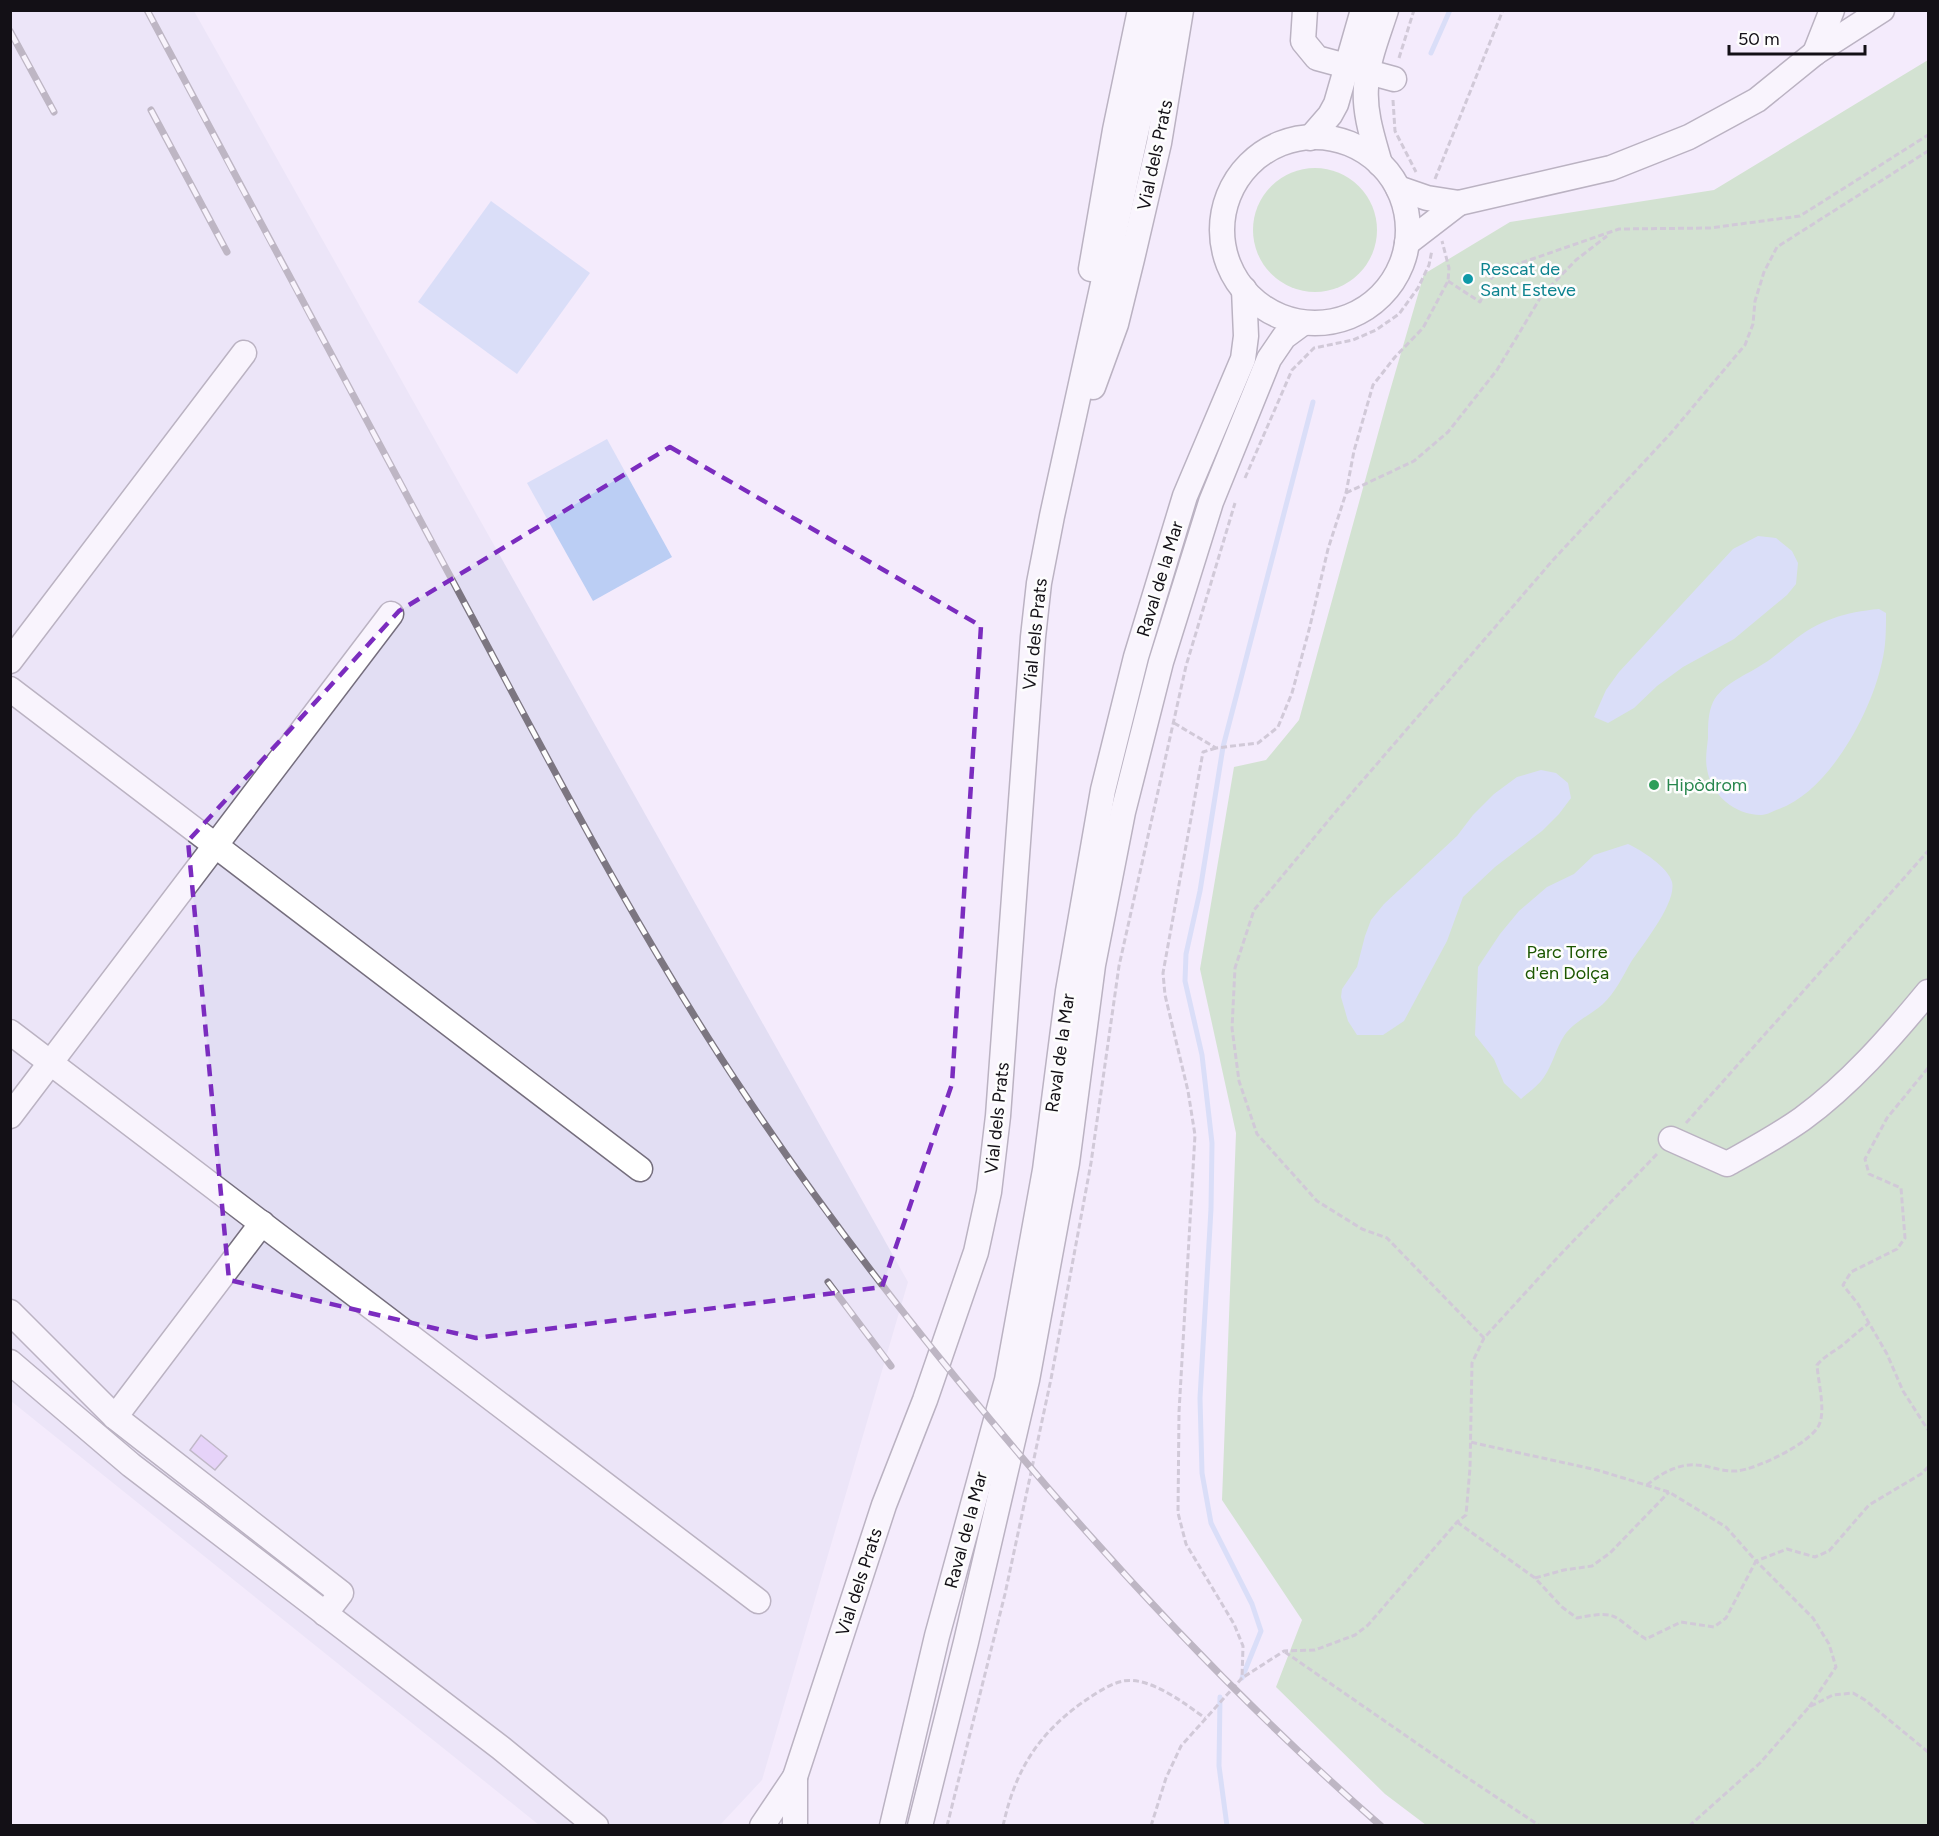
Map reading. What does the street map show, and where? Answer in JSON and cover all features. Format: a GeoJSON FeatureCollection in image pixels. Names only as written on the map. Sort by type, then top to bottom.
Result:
{"type":"FeatureCollection","features":[{"type":"Feature","properties":{"kind":"street","name":"Vial dels Prats"},"geometry":{"type":"LineString","coordinates":[[1071,432],[1079,347],[1091,272],[1115,130],[1140,10]]}},
{"type":"Feature","properties":{"kind":"street","name":"Vial dels Prats"},"geometry":{"type":"LineString","coordinates":[[762,1826],[795,1777],[884,1505],[949,1334],[976,1252],[989,1192],[998,1116],[1033,637],[1039,583],[1164,10]]}},
{"type":"Feature","properties":{"kind":"street","name":"Vial dels Prats"},"geometry":{"type":"LineString","coordinates":[[1071,432],[1098,376],[1116,324],[1159,143],[1181,10]]}},
{"type":"Feature","properties":{"kind":"street"},"geometry":{"type":"LineString","coordinates":[[1305,10],[1303,41],[1317,58],[1394,79]]}},
{"type":"Feature","properties":{"kind":"street","name":"Raval de la Mar"},"geometry":{"type":"LineString","coordinates":[[1363,10],[1357,69],[1365,88],[1368,118],[1380,164]]}},
{"type":"Feature","properties":{"kind":"street","name":"Raval de la Mar"},"geometry":{"type":"LineString","coordinates":[[1310,138],[1330,115],[1357,69],[1386,10]]}},
{"type":"Feature","properties":{"kind":"street"},"geometry":{"type":"LineString","coordinates":[[1815,53],[1832,10]]}},
{"type":"Feature","properties":{"kind":"street"},"geometry":{"type":"LineString","coordinates":[[1398,188],[1427,198],[1459,203],[1611,168],[1689,137],[1757,100],[1815,53],[1882,10]]}},
{"type":"Feature","properties":{"kind":"street","name":"Raval de la Mar"},"geometry":{"type":"LineString","coordinates":[[1310,138],[1341,141],[1355,146],[1380,164],[1398,188],[1405,205],[1408,224],[1403,261],[1396,277],[1385,292],[1357,314],[1322,323],[1303,323],[1277,315],[1264,308],[1244,289],[1229,264],[1224,243],[1223,221],[1230,193],[1246,169],[1269,150],[1296,140],[1310,138]]}},
{"type":"Feature","properties":{"kind":"street"},"geometry":{"type":"LineString","coordinates":[[1407,243],[1459,203]]}},
{"type":"Feature","properties":{"kind":"street","name":"Raval de la Mar"},"geometry":{"type":"LineString","coordinates":[[892,1826],[937,1636],[1006,1380],[1045,1170],[1068,991],[1103,790],[1136,657],[1185,496],[1243,359],[1246,336],[1244,289]]}},
{"type":"Feature","properties":{"kind":"street","name":"Raval de la Mar"},"geometry":{"type":"LineString","coordinates":[[920,1826],[966,1642],[1027,1380],[1068,1163],[1093,965],[1129,789],[1161,662],[1211,502],[1269,359],[1284,337],[1303,323]]}},
{"type":"Feature","properties":{"kind":"street"},"geometry":{"type":"LineString","coordinates":[[10,662],[244,352]]}},
{"type":"Feature","properties":{"kind":"street"},"geometry":{"type":"LineString","coordinates":[[10,1116],[391,614]]}},
{"type":"Feature","properties":{"kind":"street"},"geometry":{"type":"LineString","coordinates":[[10,689],[640,1169]]}},
{"type":"Feature","properties":{"kind":"street"},"geometry":{"type":"LineString","coordinates":[[1671,1139],[1727,1164],[1802,1118],[1851,1078],[1889,1039],[1929,992]]}},
{"type":"Feature","properties":{"kind":"street"},"geometry":{"type":"LineString","coordinates":[[10,1032],[758,1601]]}},
{"type":"Feature","properties":{"kind":"street"},"geometry":{"type":"LineString","coordinates":[[115,1417],[262,1223]]}},
{"type":"Feature","properties":{"kind":"street"},"geometry":{"type":"LineString","coordinates":[[10,1312],[115,1417],[341,1593],[325,1614]]}},
{"type":"Feature","properties":{"kind":"street"},"geometry":{"type":"LineString","coordinates":[[10,1362],[131,1465],[501,1748],[596,1826]]}},
{"type":"Feature","properties":{"kind":"street","name":"Vial dels Prats"},"geometry":{"type":"LineString","coordinates":[[795,1777],[795,1826]]}},
{"type":"Feature","properties":{"kind":"path"},"geometry":{"type":"LineString","coordinates":[[1414,10],[1394,79],[1393,110],[1395,131],[1421,180],[1427,198]]}},
{"type":"Feature","properties":{"kind":"path"},"geometry":{"type":"LineString","coordinates":[[1427,198],[1503,10]]}},
{"type":"Feature","properties":{"kind":"path"},"geometry":{"type":"LineString","coordinates":[[1448,281],[1480,302],[1492,277],[1515,265],[1619,229],[1710,228],[1800,216],[1929,135]]}},
{"type":"Feature","properties":{"kind":"path"},"geometry":{"type":"LineString","coordinates":[[1484,1338],[1387,1238],[1362,1229],[1317,1201],[1257,1134],[1239,1081],[1232,1028],[1235,968],[1254,910],[1553,560],[1671,433],[1745,345],[1753,324],[1755,301],[1764,272],[1777,247],[1929,151]]}},
{"type":"Feature","properties":{"kind":"path"},"geometry":{"type":"LineString","coordinates":[[1242,1678],[1243,1646],[1234,1624],[1186,1544],[1178,1513],[1179,1412],[1195,1135],[1188,1091],[1165,995],[1163,973],[1203,752],[1216,748],[1258,743],[1278,727],[1292,693],[1328,549],[1346,493],[1354,452],[1373,385],[1395,357],[1423,328],[1448,281],[1449,268],[1443,242],[1433,224]]}},
{"type":"Feature","properties":{"kind":"path"},"geometry":{"type":"LineString","coordinates":[[1245,478],[1292,370],[1314,348],[1353,340],[1376,330],[1399,314],[1418,288],[1429,265],[1434,243],[1433,224]]}},
{"type":"Feature","properties":{"kind":"path"},"geometry":{"type":"LineString","coordinates":[[1346,493],[1414,461],[1448,432],[1497,370],[1542,295],[1576,260],[1610,232]]}},
{"type":"Feature","properties":{"kind":"path"},"geometry":{"type":"LineString","coordinates":[[947,1826],[1005,1594],[1048,1390],[1091,1163],[1119,966],[1186,666],[1236,500]]}},
{"type":"Feature","properties":{"kind":"path"},"geometry":{"type":"LineString","coordinates":[[1174,723],[1216,748]]}},
{"type":"Feature","properties":{"kind":"path"},"geometry":{"type":"LineString","coordinates":[[1151,1826],[1166,1778],[1181,1746],[1242,1678],[1284,1651],[1315,1650],[1355,1635],[1368,1625],[1457,1522],[1466,1515],[1472,1363],[1484,1338],[1671,1139],[1929,851]]}},
{"type":"Feature","properties":{"kind":"path"},"geometry":{"type":"LineString","coordinates":[[1929,1068],[1887,1118],[1864,1159],[1869,1174],[1901,1188],[1905,1238],[1897,1249],[1851,1272],[1843,1285],[1858,1304],[1887,1354],[1903,1391],[1929,1430]]}},
{"type":"Feature","properties":{"kind":"path"},"geometry":{"type":"LineString","coordinates":[[1647,1485],[1660,1474],[1690,1465],[1719,1470],[1747,1469],[1797,1447],[1810,1437],[1820,1424],[1821,1401],[1817,1365],[1824,1357],[1845,1344],[1869,1323]]}},
{"type":"Feature","properties":{"kind":"path"},"geometry":{"type":"LineString","coordinates":[[1470,1442],[1597,1470],[1669,1492],[1726,1527],[1756,1561],[1813,1618],[1829,1644],[1836,1667],[1809,1707],[1760,1762],[1689,1826]]}},
{"type":"Feature","properties":{"kind":"path"},"geometry":{"type":"LineString","coordinates":[[1457,1522],[1535,1578],[1562,1607],[1577,1618],[1604,1613],[1617,1617],[1646,1639],[1682,1622],[1714,1627],[1726,1618],[1756,1561],[1786,1549],[1815,1557],[1829,1551],[1869,1505],[1929,1467]]}},
{"type":"Feature","properties":{"kind":"path"},"geometry":{"type":"LineString","coordinates":[[1535,1578],[1564,1570],[1592,1566],[1610,1553],[1669,1492]]}},
{"type":"Feature","properties":{"kind":"path"},"geometry":{"type":"LineString","coordinates":[[1284,1651],[1540,1826]]}},
{"type":"Feature","properties":{"kind":"path"},"geometry":{"type":"LineString","coordinates":[[1003,1826],[1009,1796],[1042,1737],[1069,1712],[1098,1691],[1124,1681],[1146,1684],[1173,1696],[1205,1718]]}},
{"type":"Feature","properties":{"kind":"path"},"geometry":{"type":"LineString","coordinates":[[1809,1707],[1833,1695],[1853,1693],[1865,1700],[1929,1752]]}},
{"type":"Feature","properties":{"kind":"highlighted area"},"geometry":{"type":"Polygon","coordinates":[[[670,447],[981,626],[952,1084],[882,1287],[476,1338],[229,1280],[188,841],[399,611],[670,447]]]}},
{"type":"Feature","properties":{"kind":"shaded area"},"geometry":{"type":"Polygon","coordinates":[[[10,11],[194,11],[908,1282],[762,1780],[720,1825],[539,1825],[11,1401],[10,11]]]}},
{"type":"Feature","properties":{"kind":"green space","name":"Parc Torre d'en Dolça"},"geometry":{"type":"Polygon","coordinates":[[[1928,60],[1928,1825],[1426,1825],[1385,1794],[1276,1687],[1302,1620],[1222,1500],[1236,1133],[1200,969],[1234,767],[1266,760],[1299,720],[1424,274],[1510,222],[1714,190],[1928,60]]]}},
{"type":"Feature","properties":{"kind":"green space"},"geometry":{"type":"Polygon","coordinates":[[[1315,168],[1339,173],[1359,186],[1372,206],[1377,230],[1372,254],[1359,274],[1339,287],[1315,292],[1291,287],[1271,274],[1258,254],[1253,230],[1258,206],[1271,186],[1291,173],[1315,168]]]}},
{"type":"Feature","properties":{"kind":"water"},"geometry":{"type":"Polygon","coordinates":[[[491,201],[590,273],[517,374],[418,302],[491,201]]]}},
{"type":"Feature","properties":{"kind":"water"},"geometry":{"type":"Polygon","coordinates":[[[607,439],[672,557],[593,601],[527,483],[607,439]]]}},
{"type":"Feature","properties":{"kind":"water"},"geometry":{"type":"Polygon","coordinates":[[[1758,536],[1776,538],[1792,551],[1798,563],[1796,584],[1787,595],[1734,639],[1683,667],[1657,686],[1634,708],[1608,723],[1594,717],[1606,690],[1619,672],[1733,549],[1758,536]]]}},
{"type":"Feature","properties":{"kind":"water"},"geometry":{"type":"Polygon","coordinates":[[[1879,609],[1886,613],[1886,632],[1876,682],[1858,726],[1831,768],[1815,786],[1797,800],[1768,814],[1751,814],[1726,802],[1713,787],[1706,765],[1709,715],[1717,695],[1767,662],[1812,628],[1833,618],[1879,609]]]}},
{"type":"Feature","properties":{"kind":"water"},"geometry":{"type":"Polygon","coordinates":[[[1541,770],[1556,773],[1568,783],[1571,798],[1542,831],[1495,867],[1463,897],[1447,941],[1404,1021],[1383,1035],[1357,1035],[1348,1021],[1341,997],[1342,989],[1357,967],[1371,920],[1384,904],[1457,836],[1473,815],[1494,794],[1517,777],[1541,770]]]}},
{"type":"Feature","properties":{"kind":"water"},"geometry":{"type":"Polygon","coordinates":[[[1628,844],[1653,860],[1669,876],[1672,891],[1669,901],[1658,924],[1611,995],[1568,1031],[1544,1077],[1521,1099],[1504,1083],[1494,1059],[1475,1035],[1478,967],[1519,911],[1547,887],[1574,874],[1594,855],[1628,844]]]}},
{"type":"Feature","properties":{"kind":"building"},"geometry":{"type":"Polygon","coordinates":[[[201,1435],[227,1456],[215,1470],[190,1450],[201,1435]]]}},
{"type":"Feature","properties":{"kind":"waterway"},"geometry":{"type":"LineString","coordinates":[[1431,53],[1450,10]]}},
{"type":"Feature","properties":{"kind":"waterway"},"geometry":{"type":"LineString","coordinates":[[1242,1678],[1261,1631],[1252,1604],[1211,1523],[1202,1473],[1200,1398],[1211,1209],[1212,1143],[1202,1055],[1185,981],[1186,954],[1200,891],[1223,747],[1313,402]]}},
{"type":"Feature","properties":{"kind":"waterway"},"geometry":{"type":"LineString","coordinates":[[1220,1697],[1219,1766],[1227,1826]]}},
{"type":"Feature","properties":{"kind":"railway"},"geometry":{"type":"LineString","coordinates":[[147,10],[604,862],[674,982],[748,1099],[834,1222],[925,1340],[1034,1472],[1128,1578],[1226,1681],[1328,1779],[1381,1826]]}},
{"type":"Feature","properties":{"kind":"railway"},"geometry":{"type":"LineString","coordinates":[[10,31],[54,112]]}},
{"type":"Feature","properties":{"kind":"railway"},"geometry":{"type":"LineString","coordinates":[[151,110],[227,252]]}},
{"type":"Feature","properties":{"kind":"railway"},"geometry":{"type":"LineString","coordinates":[[828,1282],[891,1366]]}},
{"type":"Feature","properties":{"kind":"place","name":"Rescat de Sant Esteve"},"geometry":{"type":"Point","coordinates":[1468,279]}},
{"type":"Feature","properties":{"kind":"place","name":"Hipòdrom"},"geometry":{"type":"Point","coordinates":[1654,785]}}]}
